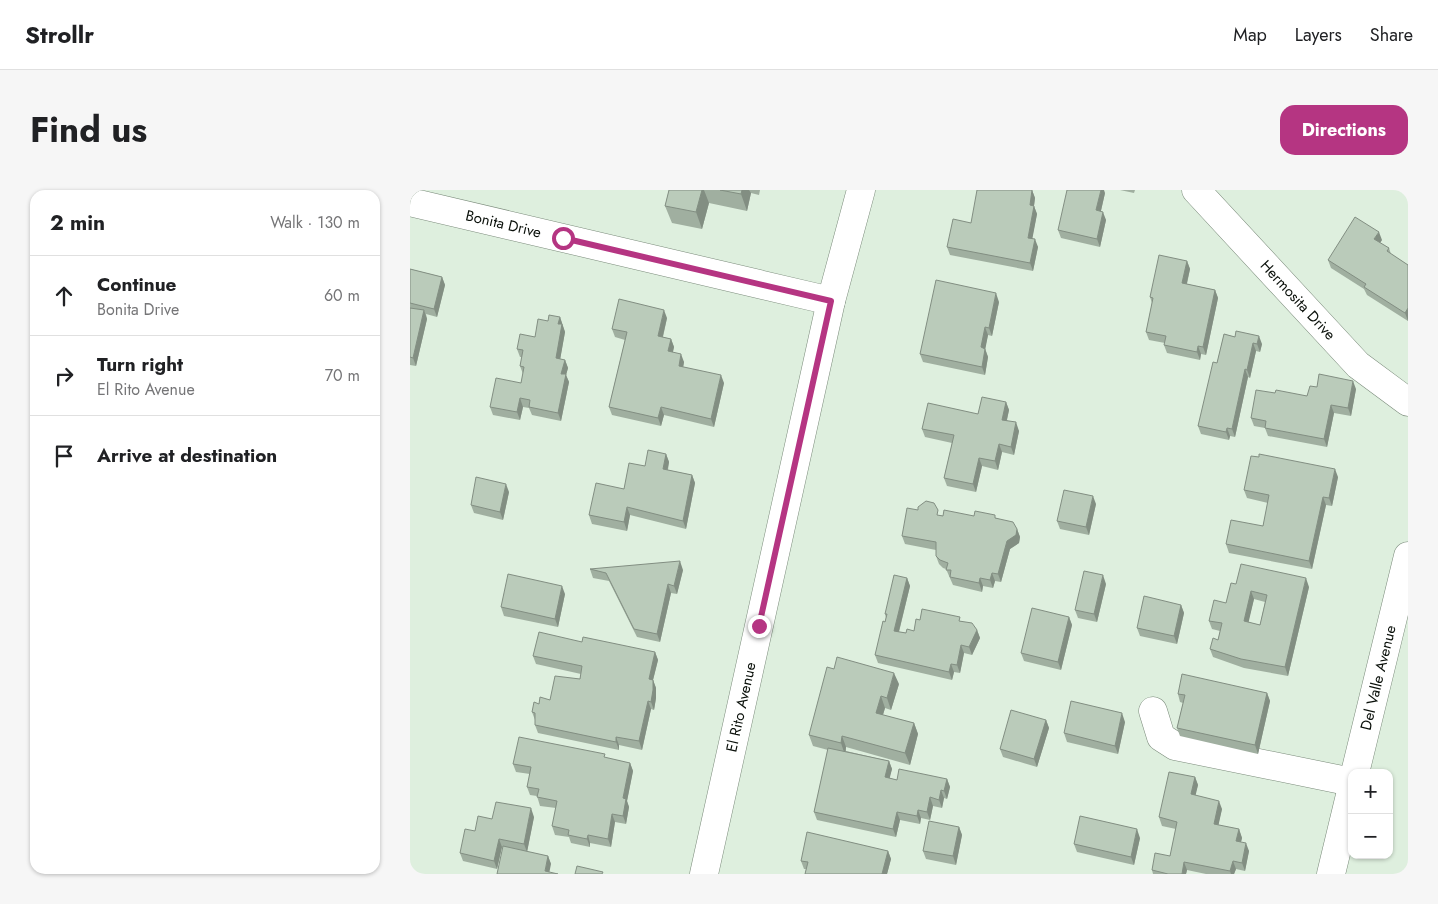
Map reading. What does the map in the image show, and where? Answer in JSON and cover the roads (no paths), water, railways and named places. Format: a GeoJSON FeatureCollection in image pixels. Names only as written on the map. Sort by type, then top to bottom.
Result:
{"type":"FeatureCollection","features":[{"type":"Feature","properties":{"kind":"street","name":"El Rito Avenue"},"geometry":{"type":"LineString","coordinates":[[704,874],[831,301],[861,190]]}},
{"type":"Feature","properties":{"kind":"street","name":"Hermosita Drive"},"geometry":{"type":"LineString","coordinates":[[1196,190],[1358,365],[1408,402]]}},
{"type":"Feature","properties":{"kind":"street","name":"Bonita Drive"},"geometry":{"type":"LineString","coordinates":[[410,202],[831,301]]}},
{"type":"Feature","properties":{"kind":"street","name":"Del Valle Avenue"},"geometry":{"type":"LineString","coordinates":[[1356,769],[1408,556]]}},
{"type":"Feature","properties":{"kind":"street"},"geometry":{"type":"LineString","coordinates":[[1152,711],[1161,737],[1175,746],[1348,781]]}},
{"type":"Feature","properties":{"kind":"street"},"geometry":{"type":"LineString","coordinates":[[1331,874],[1348,804]]}}]}
